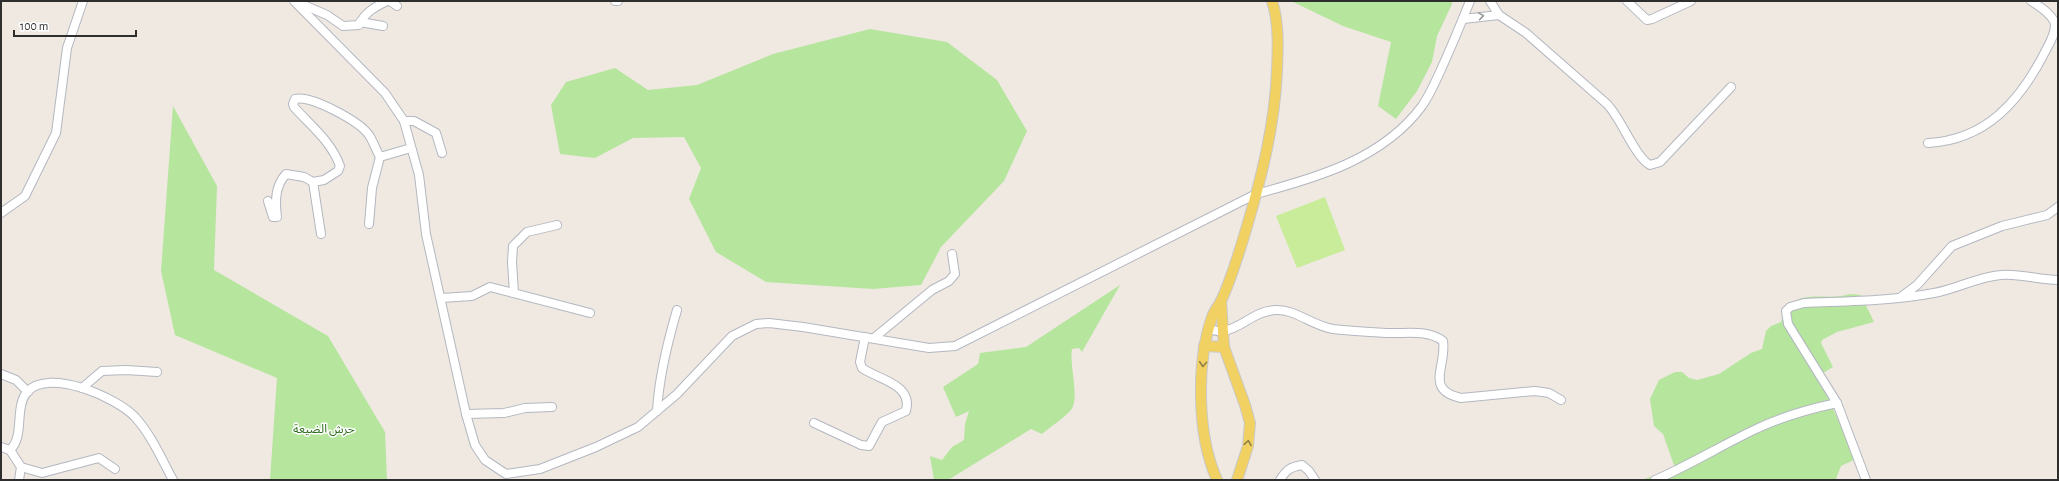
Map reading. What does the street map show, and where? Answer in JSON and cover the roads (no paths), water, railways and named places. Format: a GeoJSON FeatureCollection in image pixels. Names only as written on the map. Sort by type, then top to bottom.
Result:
{"type":"FeatureCollection","features":[{"type":"Feature","properties":{"kind":"main road"},"geometry":{"type":"LineString","coordinates":[[1217,480],[1208,452],[1203,421],[1202,385],[1204,346],[1212,315],[1221,301],[1245,234],[1263,170],[1276,98],[1277,37],[1272,1]]}},
{"type":"Feature","properties":{"kind":"main road"},"geometry":{"type":"LineString","coordinates":[[1221,301],[1224,347],[1250,422],[1248,446],[1237,480]]}},
{"type":"Feature","properties":{"kind":"main road"},"geometry":{"type":"LineString","coordinates":[[1204,346],[1224,347]]}},
{"type":"Feature","properties":{"kind":"street"},"geometry":{"type":"LineString","coordinates":[[1,213],[25,196],[56,133],[66,48],[83,1]]}},
{"type":"Feature","properties":{"kind":"street"},"geometry":{"type":"LineString","coordinates":[[294,1],[327,15],[343,26],[359,25],[363,16],[374,7],[389,1],[397,6]]}},
{"type":"Feature","properties":{"kind":"street"},"geometry":{"type":"LineString","coordinates":[[294,1],[385,93],[404,121],[419,176],[426,234],[466,414],[475,445],[492,466],[513,477],[540,469],[596,447],[638,427],[691,380],[732,336],[756,324],[769,323],[802,327],[929,348],[955,346],[1256,194],[1299,182],[1361,158],[1380,147],[1396,134],[1426,100],[1470,1]]}},
{"type":"Feature","properties":{"kind":"street"},"geometry":{"type":"LineString","coordinates":[[1490,1],[1498,15],[1526,33],[1607,104],[1618,117],[1642,158],[1650,165],[1660,162],[1731,87]]}},
{"type":"Feature","properties":{"kind":"street"},"geometry":{"type":"LineString","coordinates":[[1627,1],[1647,20],[1691,1]]}},
{"type":"Feature","properties":{"kind":"street"},"geometry":{"type":"LineString","coordinates":[[1928,143],[1958,139],[1991,121],[2006,109],[2036,70],[2057,28],[2051,17],[2031,1]]}},
{"type":"Feature","properties":{"kind":"street"},"geometry":{"type":"LineString","coordinates":[[1463,19],[1498,15]]}},
{"type":"Feature","properties":{"kind":"street"},"geometry":{"type":"LineString","coordinates":[[360,22],[383,26]]}},
{"type":"Feature","properties":{"kind":"street"},"geometry":{"type":"LineString","coordinates":[[268,201],[273,218],[278,217],[276,195],[279,181],[286,174],[304,177],[313,182],[324,180],[338,171],[340,166],[325,138],[308,124],[294,107],[293,104],[295,99],[300,98],[354,121],[369,135],[380,158],[372,188],[369,224]]}},
{"type":"Feature","properties":{"kind":"street"},"geometry":{"type":"LineString","coordinates":[[404,121],[414,121],[436,133],[442,153]]}},
{"type":"Feature","properties":{"kind":"street"},"geometry":{"type":"LineString","coordinates":[[380,158],[411,148]]}},
{"type":"Feature","properties":{"kind":"street"},"geometry":{"type":"LineString","coordinates":[[313,182],[321,234]]}},
{"type":"Feature","properties":{"kind":"street"},"geometry":{"type":"LineString","coordinates":[[1900,298],[1917,285],[1952,246],[2002,226],[2047,215],[2058,207]]}},
{"type":"Feature","properties":{"kind":"street"},"geometry":{"type":"LineString","coordinates":[[514,293],[512,262],[513,246],[528,232],[556,225]]}},
{"type":"Feature","properties":{"kind":"street"},"geometry":{"type":"LineString","coordinates":[[874,338],[932,290],[949,281],[955,274],[952,254]]}},
{"type":"Feature","properties":{"kind":"street"},"geometry":{"type":"LineString","coordinates":[[1866,480],[1837,403],[1788,324],[1786,311],[1790,307],[1804,303],[1900,298],[1954,289],[1973,280],[2003,274],[2058,280]]}},
{"type":"Feature","properties":{"kind":"street"},"geometry":{"type":"LineString","coordinates":[[440,298],[472,296],[490,287],[590,313]]}},
{"type":"Feature","properties":{"kind":"street"},"geometry":{"type":"LineString","coordinates":[[1208,329],[1222,331],[1239,326],[1246,319],[1260,312],[1277,309],[1290,312],[1319,325],[1331,328],[1388,333],[1426,333],[1437,336],[1443,341],[1444,350],[1439,374],[1440,384],[1444,392],[1451,396],[1461,398],[1535,391],[1548,393],[1561,400]]}},
{"type":"Feature","properties":{"kind":"street"},"geometry":{"type":"LineString","coordinates":[[657,411],[658,390],[665,350],[677,310]]}},
{"type":"Feature","properties":{"kind":"street"},"geometry":{"type":"LineString","coordinates":[[814,423],[861,445],[869,446],[882,422],[906,411],[908,399],[903,391],[862,368],[860,362],[865,337]]}},
{"type":"Feature","properties":{"kind":"street"},"geometry":{"type":"LineString","coordinates":[[82,388],[102,371],[126,370],[157,372]]}},
{"type":"Feature","properties":{"kind":"street"},"geometry":{"type":"LineString","coordinates":[[1,374],[16,380],[28,392]]}},
{"type":"Feature","properties":{"kind":"street"},"geometry":{"type":"LineString","coordinates":[[10,450],[17,436],[21,404],[28,392],[42,385],[59,382],[82,388],[111,401],[134,417],[150,438],[173,480]]}},
{"type":"Feature","properties":{"kind":"street"},"geometry":{"type":"LineString","coordinates":[[1655,480],[1682,468],[1757,428],[1800,413],[1837,403]]}},
{"type":"Feature","properties":{"kind":"street"},"geometry":{"type":"LineString","coordinates":[[466,414],[497,414],[526,408],[552,407]]}},
{"type":"Feature","properties":{"kind":"street"},"geometry":{"type":"LineString","coordinates":[[1,447],[10,450]]}},
{"type":"Feature","properties":{"kind":"street"},"geometry":{"type":"LineString","coordinates":[[10,450],[20,467],[19,480]]}},
{"type":"Feature","properties":{"kind":"street"},"geometry":{"type":"LineString","coordinates":[[20,467],[42,473],[99,458],[115,469]]}},
{"type":"Feature","properties":{"kind":"street"},"geometry":{"type":"LineString","coordinates":[[1280,480],[1285,471],[1292,467],[1302,465],[1309,471],[1315,480]]}},
{"type":"Feature","properties":{"kind":"park label","name":"حرش الضيعة"},"geometry":{"type":"Point","coordinates":[324,429]}}]}
